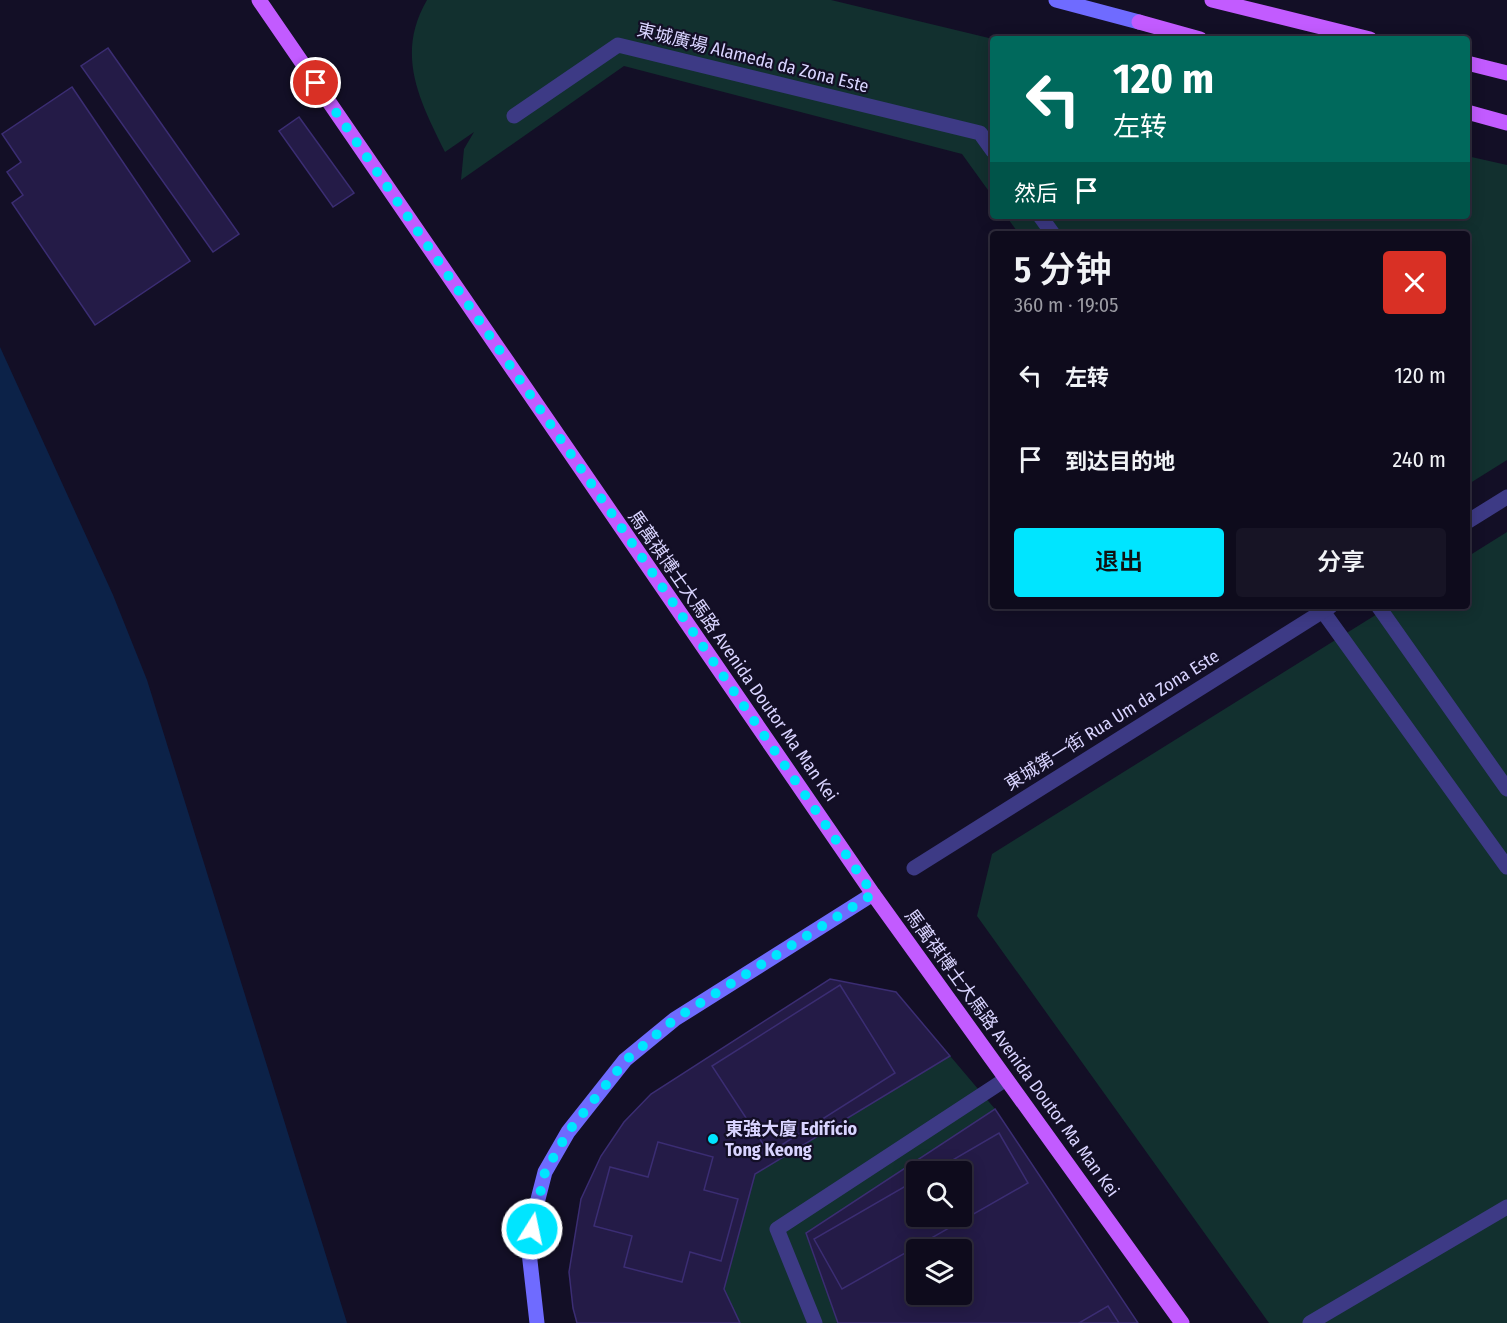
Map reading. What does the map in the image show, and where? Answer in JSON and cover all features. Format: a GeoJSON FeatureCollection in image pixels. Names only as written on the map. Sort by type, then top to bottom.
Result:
{"type":"FeatureCollection","features":[{"type":"Feature","properties":{"kind":"main road"},"geometry":{"type":"LineString","coordinates":[[1056,0],[1189,36]]}},
{"type":"Feature","properties":{"kind":"main road"},"geometry":{"type":"LineString","coordinates":[[1212,0],[1358,36]]}},
{"type":"Feature","properties":{"kind":"main road","name":"馬萬祺博士大馬路 Avenida Doutor Ma Man Kei"},"geometry":{"type":"LineString","coordinates":[[262,1],[873,894],[1182,1323]]}},
{"type":"Feature","properties":{"kind":"main road"},"geometry":{"type":"LineString","coordinates":[[1470,64],[1507,73]]}},
{"type":"Feature","properties":{"kind":"main road"},"geometry":{"type":"LineString","coordinates":[[1470,113],[1507,123]]}},
{"type":"Feature","properties":{"kind":"main road"},"geometry":{"type":"LineString","coordinates":[[537,1323],[529,1252],[536,1207],[545,1172],[576,1123],[626,1060],[675,1019],[873,894]]}},
{"type":"Feature","properties":{"kind":"street","name":"東城廣場 Alameda da Zona Este"},"geometry":{"type":"LineString","coordinates":[[514,116],[618,45],[980,133],[990,147]]}},
{"type":"Feature","properties":{"kind":"street"},"geometry":{"type":"LineString","coordinates":[[1470,520],[1507,497]]}},
{"type":"Feature","properties":{"kind":"street","name":"東城第一街 Rua Um da Zona Este"},"geometry":{"type":"LineString","coordinates":[[914,868],[1322,609]]}},
{"type":"Feature","properties":{"kind":"street"},"geometry":{"type":"LineString","coordinates":[[1325,609],[1507,867]]}},
{"type":"Feature","properties":{"kind":"street"},"geometry":{"type":"LineString","coordinates":[[1380,609],[1507,789]]}},
{"type":"Feature","properties":{"kind":"street"},"geometry":{"type":"LineString","coordinates":[[815,1323],[777,1229],[1006,1079]]}},
{"type":"Feature","properties":{"kind":"street"},"geometry":{"type":"LineString","coordinates":[[1310,1323],[1507,1207]]}},
{"type":"Feature","properties":{"kind":"green space"},"geometry":{"type":"Polygon","coordinates":[[[427,0],[831,0],[990,38],[990,193],[962,154],[624,66],[461,180],[464,149],[474,132],[445,152],[427,114],[415,78],[412,59],[413,40],[418,20],[427,0]]]}},
{"type":"Feature","properties":{"kind":"green space"},"geometry":{"type":"Polygon","coordinates":[[[1470,157],[1507,165],[1507,460],[1470,483],[1470,231],[1017,231],[1008,219],[1470,219],[1470,157]]]}},
{"type":"Feature","properties":{"kind":"green space"},"geometry":{"type":"Polygon","coordinates":[[[1507,532],[1507,1323],[1269,1323],[977,916],[992,854],[1385,609],[1470,609],[1470,555],[1507,532]]]}},
{"type":"Feature","properties":{"kind":"green space"},"geometry":{"type":"Polygon","coordinates":[[[830,979],[896,992],[995,1109],[1138,1323],[577,1323],[569,1272],[581,1199],[601,1156],[624,1122],[651,1094],[830,979]]]}},
{"type":"Feature","properties":{"kind":"water"},"geometry":{"type":"Polygon","coordinates":[[[0,347],[113,595],[147,680],[347,1323],[0,1323],[0,347]]]}},
{"type":"Feature","properties":{"kind":"building"},"geometry":{"type":"Polygon","coordinates":[[[108,48],[239,234],[213,252],[81,66],[108,48]]]}},
{"type":"Feature","properties":{"kind":"building"},"geometry":{"type":"Polygon","coordinates":[[[72,87],[190,261],[95,325],[12,203],[23,195],[7,172],[21,162],[2,134],[72,87]]]}},
{"type":"Feature","properties":{"kind":"building"},"geometry":{"type":"Polygon","coordinates":[[[299,117],[354,193],[333,207],[279,131],[299,117]]]}},
{"type":"Feature","properties":{"kind":"building","name":"東強大廈 Edifício Tong Keong"},"geometry":{"type":"Polygon","coordinates":[[[830,979],[896,992],[950,1056],[755,1174],[724,1289],[740,1323],[577,1323],[569,1272],[581,1199],[601,1156],[624,1122],[651,1094],[830,979]]]}},
{"type":"Feature","properties":{"kind":"building"},"geometry":{"type":"Polygon","coordinates":[[[840,985],[895,1073],[769,1153],[712,1066],[840,985]]]}},
{"type":"Feature","properties":{"kind":"building","name":"東強大廈 Edifício Tong Keong"},"geometry":{"type":"Polygon","coordinates":[[[995,1109],[1138,1323],[838,1323],[806,1233],[906,1167],[906,1227],[972,1227],[972,1161],[916,1161],[995,1109]]]}},
{"type":"Feature","properties":{"kind":"building"},"geometry":{"type":"Polygon","coordinates":[[[999,1133],[1028,1183],[972,1215],[972,1161],[951,1161],[999,1133]]]}},
{"type":"Feature","properties":{"kind":"building"},"geometry":{"type":"Polygon","coordinates":[[[658,1142],[713,1157],[704,1190],[738,1199],[721,1261],[690,1252],[682,1282],[624,1267],[632,1236],[594,1226],[610,1167],[648,1177],[658,1142]]]}},
{"type":"Feature","properties":{"kind":"building"},"geometry":{"type":"Polygon","coordinates":[[[906,1186],[906,1227],[951,1227],[930,1239],[906,1239],[906,1253],[842,1289],[814,1239],[906,1186]]]}},
{"type":"Feature","properties":{"kind":"building"},"geometry":{"type":"Polygon","coordinates":[[[1108,1306],[1119,1323],[1079,1323],[1108,1306]]]}},
{"type":"Feature","properties":{"kind":"place","name":"東強大廈 Edifício Tong Keong"},"geometry":{"type":"Point","coordinates":[713,1139]}},
{"type":"Feature","properties":{"kind":"route"},"geometry":{"type":"LineString","coordinates":[[316,83],[873,894],[675,1019],[626,1060],[568,1132],[545,1172],[532,1229]]}}]}
